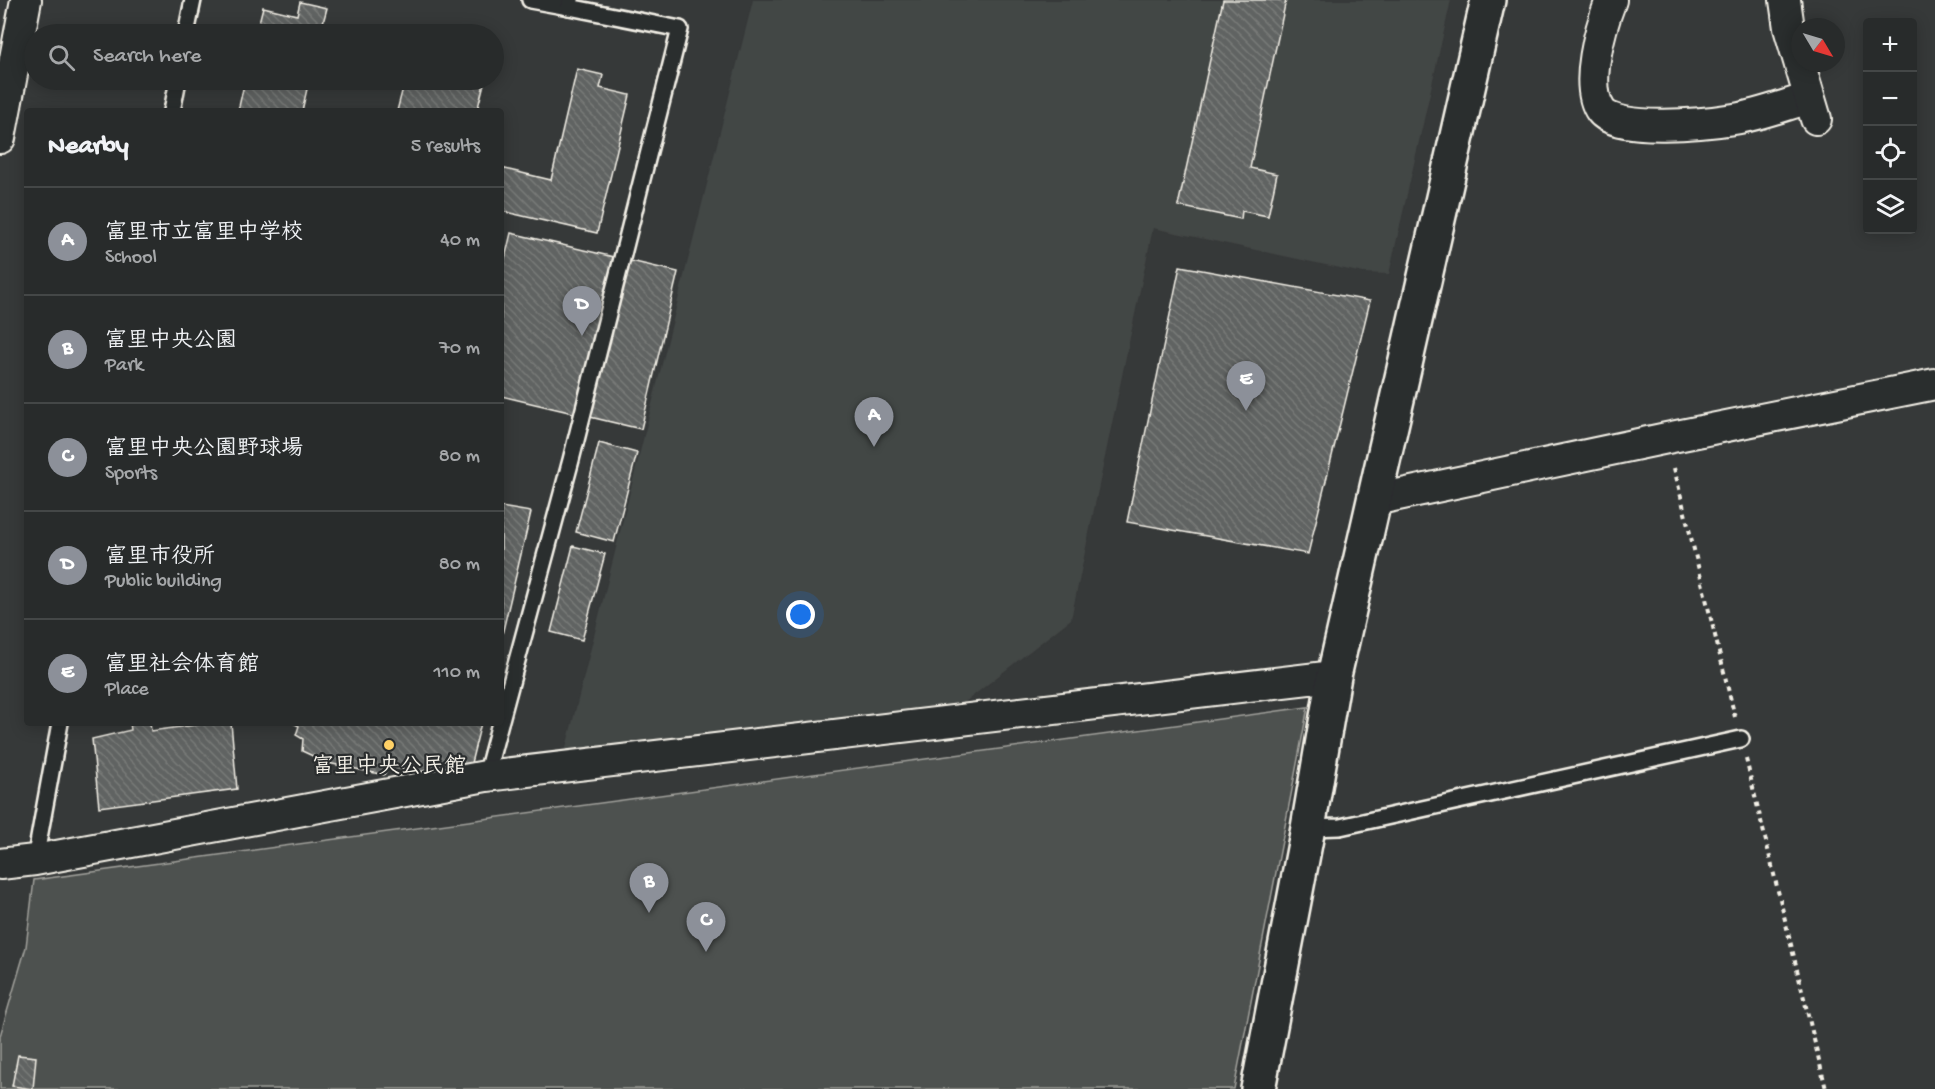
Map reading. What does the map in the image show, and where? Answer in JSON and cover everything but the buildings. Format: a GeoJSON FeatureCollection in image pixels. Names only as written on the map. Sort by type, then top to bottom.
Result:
{"type":"FeatureCollection","features":[{"type":"Feature","properties":{"kind":"street"},"geometry":{"type":"LineString","coordinates":[[0,138],[26,0]]}},
{"type":"Feature","properties":{"kind":"street"},"geometry":{"type":"LineString","coordinates":[[1258,1089],[1308,828],[1334,676],[1488,0]]}},
{"type":"Feature","properties":{"kind":"street"},"geometry":{"type":"LineString","coordinates":[[1611,0],[1598,40],[1594,79],[1596,100],[1602,112],[1614,119],[1632,124],[1677,124],[1812,109],[1789,27],[1785,0]]}},
{"type":"Feature","properties":{"kind":"street"},"geometry":{"type":"LineString","coordinates":[[1374,500],[1655,440],[1935,384]]}},
{"type":"Feature","properties":{"kind":"street"},"geometry":{"type":"LineString","coordinates":[[0,864],[35,860],[486,776],[1334,676]]}},
{"type":"Feature","properties":{"kind":"lane"},"geometry":{"type":"LineString","coordinates":[[188,24],[193,0]]}},
{"type":"Feature","properties":{"kind":"lane"},"geometry":{"type":"LineString","coordinates":[[504,711],[571,460],[680,29],[570,3],[530,0]]}},
{"type":"Feature","properties":{"kind":"lane"},"geometry":{"type":"LineString","coordinates":[[173,108],[176,90]]}},
{"type":"Feature","properties":{"kind":"lane"},"geometry":{"type":"LineString","coordinates":[[35,860],[59,726]]}},
{"type":"Feature","properties":{"kind":"lane"},"geometry":{"type":"LineString","coordinates":[[486,776],[500,726]]}},
{"type":"Feature","properties":{"kind":"lane"},"geometry":{"type":"LineString","coordinates":[[1308,828],[1340,827],[1741,739]]}},
{"type":"Feature","properties":{"kind":"shaded area"},"geometry":{"type":"Polygon","coordinates":[[[753,0],[1451,0],[1389,274],[1363,273],[1153,228],[1071,619],[960,706],[563,760],[753,0]]]}},
{"type":"Feature","properties":{"kind":"shaded area"},"geometry":{"type":"Polygon","coordinates":[[[1308,707],[1234,1089],[0,1089],[0,1036],[26,947],[34,880],[1308,707]]]}},
{"type":"Feature","properties":{"kind":"place","name":"富里市役所"},"geometry":{"type":"Point","coordinates":[582,336]}},
{"type":"Feature","properties":{"kind":"place","name":"富里社会体育館"},"geometry":{"type":"Point","coordinates":[1246,411]}},
{"type":"Feature","properties":{"kind":"place","name":"富里市立富里中学校"},"geometry":{"type":"Point","coordinates":[874,447]}},
{"type":"Feature","properties":{"kind":"place","name":"富里中央公民館"},"geometry":{"type":"Point","coordinates":[389,745]}},
{"type":"Feature","properties":{"kind":"place","name":"富里中央公園"},"geometry":{"type":"Point","coordinates":[649,913]}},
{"type":"Feature","properties":{"kind":"place","name":"富里中央公園野球場"},"geometry":{"type":"Point","coordinates":[706,952]}}]}
